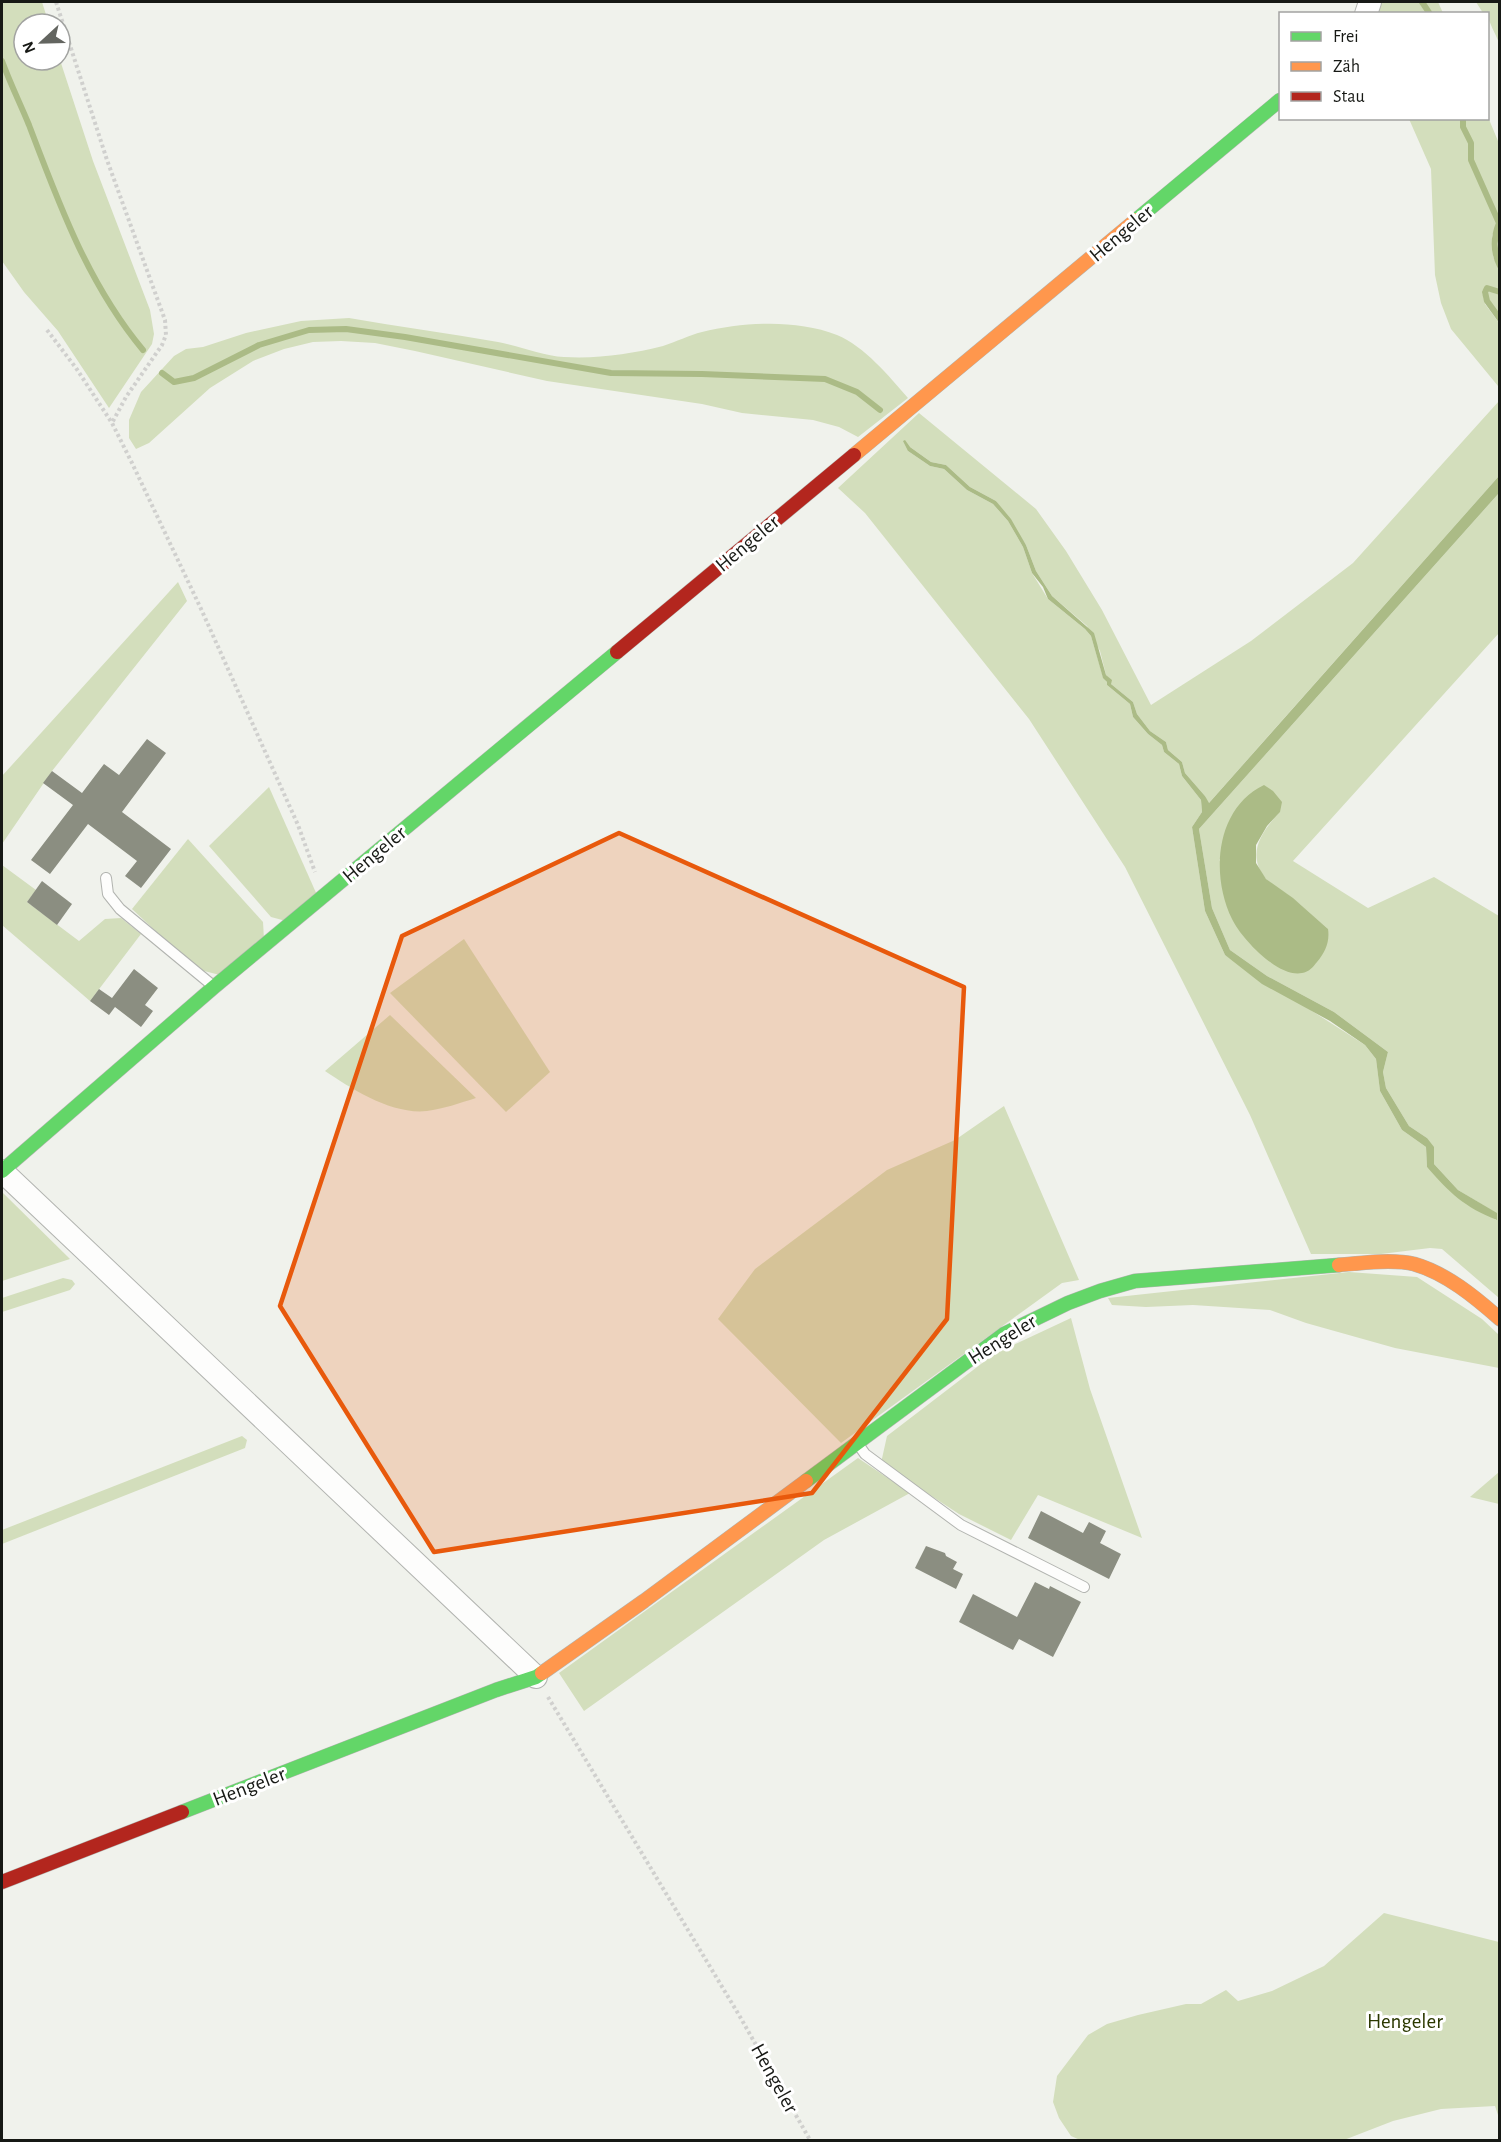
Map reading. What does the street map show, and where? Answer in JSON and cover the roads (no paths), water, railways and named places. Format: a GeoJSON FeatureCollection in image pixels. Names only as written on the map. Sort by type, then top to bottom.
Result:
{"type":"FeatureCollection","features":[{"type":"Feature","properties":{"kind":"street","name":"Hengeler"},"geometry":{"type":"LineString","coordinates":[[2,1171],[214,987],[1279,102]]}},
{"type":"Feature","properties":{"kind":"street"},"geometry":{"type":"LineString","coordinates":[[2,1171],[536,1677]]}},
{"type":"Feature","properties":{"kind":"street","name":"Hengeler"},"geometry":{"type":"LineString","coordinates":[[2,1882],[496,1690],[536,1677],[644,1601],[1004,1334],[1048,1310],[1103,1288],[1136,1281],[1374,1262],[1413,1264],[1447,1279],[1478,1300],[1500,1319]]}},
{"type":"Feature","properties":{"kind":"lane"},"geometry":{"type":"LineString","coordinates":[[106,878],[108,894],[120,909],[214,987]]}},
{"type":"Feature","properties":{"kind":"lane"},"geometry":{"type":"LineString","coordinates":[[857,1443],[865,1454],[961,1525],[1084,1587]]}},
{"type":"Feature","properties":{"kind":"waterway"},"geometry":{"type":"LineString","coordinates":[[1422,2],[1429,12]]}},
{"type":"Feature","properties":{"kind":"waterway"},"geometry":{"type":"LineString","coordinates":[[2,61],[64,214],[91,271],[106,298],[143,350]]}},
{"type":"Feature","properties":{"kind":"waterway"},"geometry":{"type":"LineString","coordinates":[[1463,120],[1463,127],[1471,143],[1471,160],[1499,223],[1495,245],[1500,266]]}},
{"type":"Feature","properties":{"kind":"waterway"},"geometry":{"type":"LineString","coordinates":[[1500,292],[1487,288],[1485,292],[1487,301],[1500,319]]}},
{"type":"Feature","properties":{"kind":"waterway"},"geometry":{"type":"LineString","coordinates":[[162,373],[174,382],[194,378],[259,345],[309,330],[346,329],[611,373],[825,379],[857,392],[880,410]]}}]}
